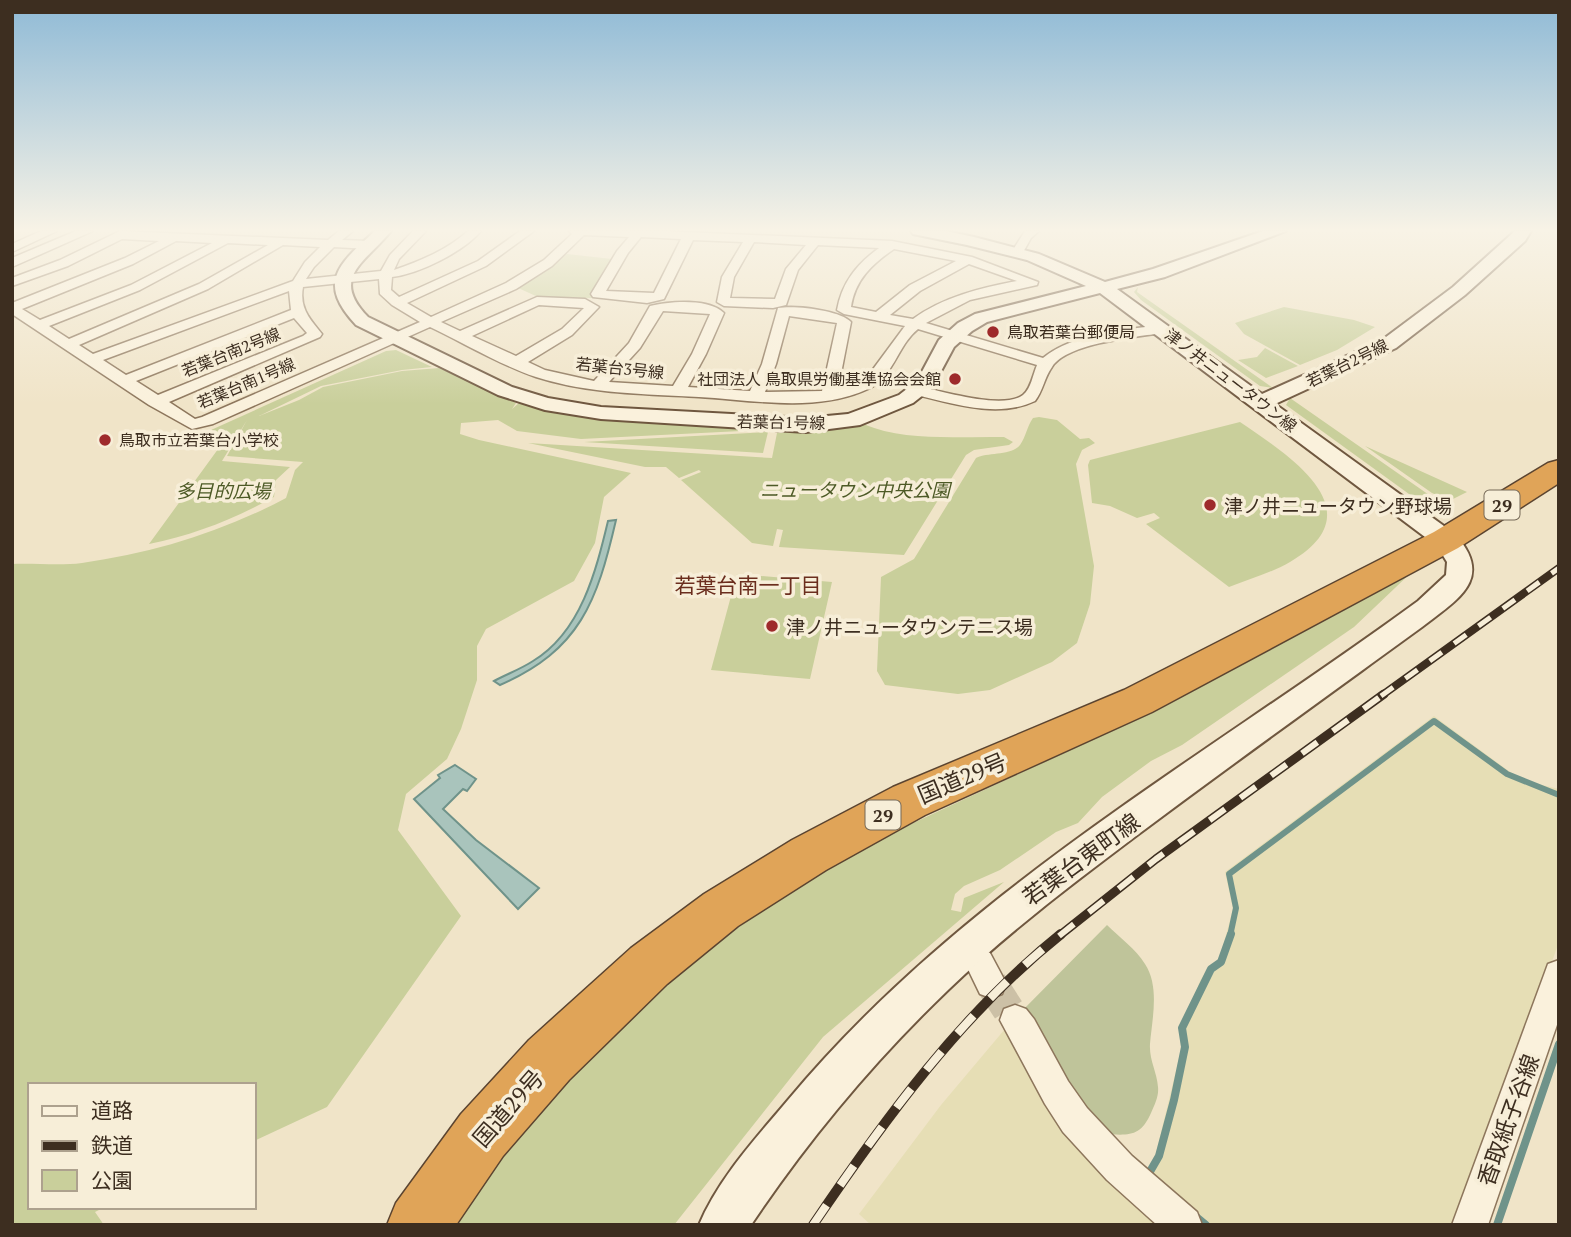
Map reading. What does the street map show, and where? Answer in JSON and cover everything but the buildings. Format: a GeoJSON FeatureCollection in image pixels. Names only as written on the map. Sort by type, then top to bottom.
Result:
{"type":"FeatureCollection","features":[{"type":"Feature","properties":{"kind":"highway","name":"国道29号"},"geometry":{"type":"LineString","coordinates":[[418,1225],[482,1135],[549,1060],[649,966],[721,910],[808,855],[909,801],[1138,701],[1446,540],[1559,470]]}},
{"type":"Feature","properties":{"kind":"street"},"geometry":{"type":"LineString","coordinates":[[14,311],[65,289]]}},
{"type":"Feature","properties":{"kind":"street"},"geometry":{"type":"LineString","coordinates":[[40,325],[133,289]]}},
{"type":"Feature","properties":{"kind":"street"},"geometry":{"type":"LineString","coordinates":[[69,344],[167,305],[200,289]]}},
{"type":"Feature","properties":{"kind":"street"},"geometry":{"type":"LineString","coordinates":[[91,360],[284,289]]}},
{"type":"Feature","properties":{"kind":"street","name":"若葉台南2号線"},"geometry":{"type":"LineString","coordinates":[[155,402],[315,334],[297,312],[295,289]]}},
{"type":"Feature","properties":{"kind":"street","name":"若葉台1号線"},"geometry":{"type":"LineString","coordinates":[[341,289],[341,296],[354,314],[394,338],[524,398],[575,410],[818,425],[870,414],[918,391]]}},
{"type":"Feature","properties":{"kind":"street"},"geometry":{"type":"LineString","coordinates":[[385,289],[397,302],[430,289]]}},
{"type":"Feature","properties":{"kind":"street","name":"若葉台南1号線"},"geometry":{"type":"LineString","coordinates":[[14,311],[40,325],[192,424],[207,421],[502,289]]}},
{"type":"Feature","properties":{"kind":"street"},"geometry":{"type":"LineString","coordinates":[[602,289],[598,295],[648,299],[659,296],[663,289]]}},
{"type":"Feature","properties":{"kind":"street"},"geometry":{"type":"LineString","coordinates":[[725,289],[724,302],[773,304],[782,302],[786,289]]}},
{"type":"Feature","properties":{"kind":"street"},"geometry":{"type":"LineString","coordinates":[[848,289],[844,310],[881,315],[916,324],[1045,363],[1083,346],[1162,329]]}},
{"type":"Feature","properties":{"kind":"street"},"geometry":{"type":"LineString","coordinates":[[881,315],[914,289]]}},
{"type":"Feature","properties":{"kind":"street","name":"若葉台3号線"},"geometry":{"type":"LineString","coordinates":[[397,302],[460,337],[540,373],[597,386],[811,398],[852,390],[879,375],[905,332],[916,324],[959,299],[1003,289]]}},
{"type":"Feature","properties":{"kind":"street"},"geometry":{"type":"LineString","coordinates":[[918,391],[925,384],[939,355],[955,336],[981,317],[1096,289]]}},
{"type":"Feature","properties":{"kind":"street","name":"津ノ井ニュータウン線"},"geometry":{"type":"LineString","coordinates":[[1105,289],[1446,540]]}},
{"type":"Feature","properties":{"kind":"street","name":"若葉台2号線"},"geometry":{"type":"LineString","coordinates":[[1261,402],[1389,344],[1462,289]]}},
{"type":"Feature","properties":{"kind":"street"},"geometry":{"type":"LineString","coordinates":[[460,337],[537,301],[585,303],[592,307],[583,319],[564,335],[516,362]]}},
{"type":"Feature","properties":{"kind":"street"},"geometry":{"type":"LineString","coordinates":[[597,386],[635,345],[655,309],[709,308],[717,313],[699,354],[662,416]]}},
{"type":"Feature","properties":{"kind":"street"},"geometry":{"type":"LineString","coordinates":[[756,395],[769,364],[783,311],[837,317],[844,322],[829,395]]}},
{"type":"Feature","properties":{"kind":"street"},"geometry":{"type":"LineString","coordinates":[[123,381],[297,312]]}},
{"type":"Feature","properties":{"kind":"street"},"geometry":{"type":"LineString","coordinates":[[918,391],[1004,405],[1030,397],[1045,363]]}},
{"type":"Feature","properties":{"kind":"street","name":"若葉台東町線"},"geometry":{"type":"LineString","coordinates":[[723,1225],[749,1185],[825,1091],[895,1015],[966,947],[1032,894],[1452,588],[1460,576],[1461,563],[1456,551],[1446,540]]}},
{"type":"Feature","properties":{"kind":"street","name":"香取紙子谷線"},"geometry":{"type":"LineString","coordinates":[[1470,1225],[1559,975]]}},
{"type":"Feature","properties":{"kind":"street"},"geometry":{"type":"LineString","coordinates":[[1015,1020],[1028,1035],[1063,1103],[1083,1128],[1127,1175],[1184,1225]]}},
{"type":"Feature","properties":{"kind":"shaded area"},"geometry":{"type":"Polygon","coordinates":[[[1434,716],[1521,780],[1559,789],[1559,942],[1457,1225],[1197,1225],[1145,1179],[1156,1153],[1182,1046],[1179,1028],[1200,981],[1208,968],[1219,961],[1233,909],[1225,872],[1434,716]]]}},
{"type":"Feature","properties":{"kind":"shaded area"},"geometry":{"type":"Polygon","coordinates":[[[1010,1023],[1172,1225],[871,1225],[859,1214],[941,1105],[1010,1023]]]}},
{"type":"Feature","properties":{"kind":"green space"},"geometry":{"type":"Polygon","coordinates":[[[520,289],[597,289],[592,298],[538,297],[520,289]]]}},
{"type":"Feature","properties":{"kind":"green space"},"geometry":{"type":"Polygon","coordinates":[[[1138,289],[1137,292],[1273,388],[1260,386],[1141,300],[1134,292],[1138,289]]]}},
{"type":"Feature","properties":{"kind":"green space"},"geometry":{"type":"Polygon","coordinates":[[[1284,307],[1354,320],[1375,327],[1337,350],[1300,365],[1244,334],[1235,323],[1284,307]]]}},
{"type":"Feature","properties":{"kind":"green space"},"geometry":{"type":"Polygon","coordinates":[[[1265,348],[1298,366],[1266,378],[1238,360],[1257,357],[1265,348]]]}},
{"type":"Feature","properties":{"kind":"green space","name":"多目的広場"},"geometry":{"type":"Polygon","coordinates":[[[396,350],[432,367],[402,370],[321,386],[259,416],[323,387],[402,371],[439,368],[516,403],[512,409],[519,403],[592,419],[761,430],[581,439],[517,431],[498,420],[461,423],[460,434],[479,440],[631,473],[604,497],[595,543],[574,581],[486,629],[477,646],[477,680],[461,729],[447,759],[406,794],[398,830],[461,916],[327,1107],[256,1140],[256,1083],[28,1083],[28,1209],[101,1209],[95,1212],[104,1225],[12,1225],[12,564],[74,564],[161,547],[212,531],[286,498],[295,470],[303,462],[227,456],[247,420],[222,461],[290,467],[276,480],[274,497],[213,525],[149,544],[221,445],[207,436],[211,430],[386,351],[396,350]]]}},
{"type":"Feature","properties":{"kind":"green space"},"geometry":{"type":"Polygon","coordinates":[[[1290,398],[1432,497],[1450,506],[1426,503],[1409,494],[1286,405],[1290,398]]]}},
{"type":"Feature","properties":{"kind":"green space"},"geometry":{"type":"Polygon","coordinates":[[[1033,418],[1057,420],[1080,439],[1089,438],[1095,443],[1082,450],[1076,464],[1094,566],[1090,604],[1077,643],[1052,662],[990,690],[958,694],[885,685],[877,671],[881,577],[914,559],[976,458],[1016,448],[1022,442],[1033,418]]]}},
{"type":"Feature","properties":{"kind":"green space","name":"津ノ井ニュータウン野球場"},"geometry":{"type":"Polygon","coordinates":[[[1240,422],[1300,467],[1316,485],[1326,504],[1326,523],[1315,543],[1290,562],[1229,587],[1146,524],[1160,518],[1154,513],[1137,518],[1110,506],[1092,503],[1088,465],[1090,460],[1240,422]]]}},
{"type":"Feature","properties":{"kind":"green space","name":"ニュータウン中央公園"},"geometry":{"type":"Polygon","coordinates":[[[863,424],[914,436],[1004,437],[1013,442],[1009,445],[974,450],[966,455],[904,555],[779,547],[783,530],[777,529],[773,546],[752,543],[681,480],[701,472],[699,470],[679,478],[666,467],[645,467],[528,443],[772,458],[777,433],[863,424]]]}},
{"type":"Feature","properties":{"kind":"green space"},"geometry":{"type":"Polygon","coordinates":[[[768,432],[763,453],[584,442],[768,432]]]}},
{"type":"Feature","properties":{"kind":"green space"},"geometry":{"type":"Polygon","coordinates":[[[1365,446],[1467,492],[1449,501],[1432,493],[1365,446]]]}},
{"type":"Feature","properties":{"kind":"green space"},"geometry":{"type":"Polygon","coordinates":[[[1416,568],[1354,627],[1182,745],[1151,761],[1102,797],[1078,823],[1056,832],[1000,870],[964,886],[955,894],[951,910],[961,912],[964,898],[1004,882],[823,1037],[674,1225],[445,1225],[573,1073],[677,974],[783,894],[881,838],[1117,728],[1416,568]]]}},
{"type":"Feature","properties":{"kind":"green space","name":"津ノ井ニュータウンテニス場"},"geometry":{"type":"Polygon","coordinates":[[[737,574],[832,582],[810,679],[711,670],[737,574]]]}},
{"type":"Feature","properties":{"kind":"green space"},"geometry":{"type":"Polygon","coordinates":[[[1107,925],[1141,959],[1150,973],[1154,993],[1150,1050],[1157,1082],[1157,1097],[1142,1127],[1126,1134],[1103,1134],[1017,1016],[1107,925]]]}},
{"type":"Feature","properties":{"kind":"water"},"geometry":{"type":"Polygon","coordinates":[[[616,520],[592,599],[567,639],[527,671],[500,685],[494,681],[533,661],[550,649],[563,634],[575,617],[592,580],[608,521],[616,520]]]}},
{"type":"Feature","properties":{"kind":"water"},"geometry":{"type":"Polygon","coordinates":[[[455,765],[476,779],[467,791],[463,789],[443,809],[476,840],[539,888],[518,909],[414,799],[440,778],[438,775],[455,765]]]}},
{"type":"Feature","properties":{"kind":"waterway"},"geometry":{"type":"LineString","coordinates":[[1230,936],[1236,908],[1229,874],[1434,721],[1507,774],[1559,795]]}},
{"type":"Feature","properties":{"kind":"waterway"},"geometry":{"type":"LineString","coordinates":[[1150,1176],[1148,1175],[1159,1156],[1174,1100],[1185,1047],[1182,1028],[1211,969],[1221,962],[1231,934]]}},
{"type":"Feature","properties":{"kind":"waterway"},"geometry":{"type":"LineString","coordinates":[[1497,1225],[1559,1044]]}},
{"type":"Feature","properties":{"kind":"waterway"},"geometry":{"type":"LineString","coordinates":[[1194,1215],[1206,1225]]}},
{"type":"Feature","properties":{"kind":"tunnel"},"geometry":{"type":"LineString","coordinates":[[991,983],[1015,1020]]}},
{"type":"Feature","properties":{"kind":"railway"},"geometry":{"type":"LineString","coordinates":[[1381,696],[1559,568]]}},
{"type":"Feature","properties":{"kind":"railway"},"geometry":{"type":"LineString","coordinates":[[1059,936],[1156,859],[1384,694]]}},
{"type":"Feature","properties":{"kind":"railway"},"geometry":{"type":"LineString","coordinates":[[813,1225],[926,1070],[990,998],[1061,934]]}},
{"type":"Feature","properties":{"kind":"place","name":"鳥取若葉台郵便局"},"geometry":{"type":"Point","coordinates":[993,332]}},
{"type":"Feature","properties":{"kind":"place","name":"社団法人 鳥取県労働基準協会会館"},"geometry":{"type":"Point","coordinates":[955,379]}},
{"type":"Feature","properties":{"kind":"place","name":"鳥取市立若葉台小学校"},"geometry":{"type":"Point","coordinates":[105,440]}},
{"type":"Feature","properties":{"kind":"place","name":"津ノ井ニュータウン野球場"},"geometry":{"type":"Point","coordinates":[1210,505]}},
{"type":"Feature","properties":{"kind":"place","name":"津ノ井ニュータウンテニス場"},"geometry":{"type":"Point","coordinates":[772,626]}},
{"type":"Feature","properties":{"kind":"district","name":"若葉台南一丁目"},"geometry":{"type":"Point","coordinates":[748,585]}}]}
